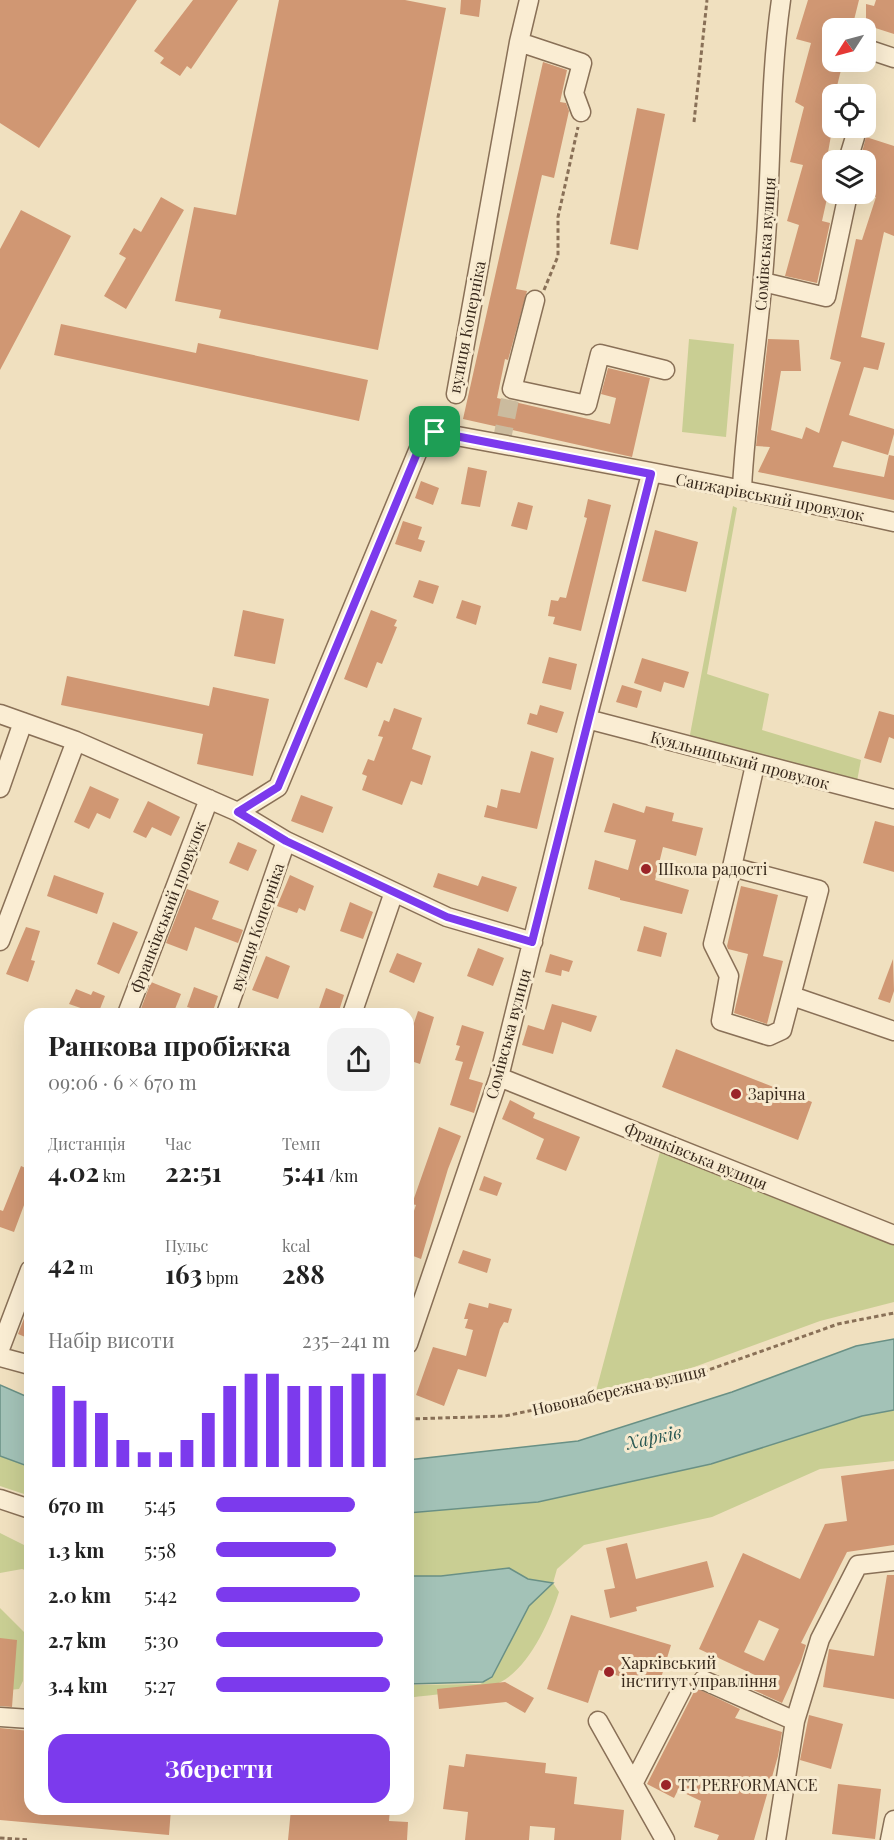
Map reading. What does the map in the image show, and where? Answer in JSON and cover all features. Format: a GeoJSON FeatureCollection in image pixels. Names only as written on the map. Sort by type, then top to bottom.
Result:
{"type":"FeatureCollection","features":[{"type":"Feature","properties":{"kind":"street","name":"вулиця Коперніка"},"geometry":{"type":"LineString","coordinates":[[456,394],[519,42],[529,0]]}},
{"type":"Feature","properties":{"kind":"street","name":"Сомівська вулиця"},"geometry":{"type":"LineString","coordinates":[[741,488],[763,282],[770,186],[774,54],[781,0]]}},
{"type":"Feature","properties":{"kind":"street"},"geometry":{"type":"LineString","coordinates":[[519,42],[582,63],[574,93],[581,112]]}},
{"type":"Feature","properties":{"kind":"street"},"geometry":{"type":"LineString","coordinates":[[876,52],[894,58]]}},
{"type":"Feature","properties":{"kind":"street"},"geometry":{"type":"LineString","coordinates":[[763,282],[826,297],[846,204]]}},
{"type":"Feature","properties":{"kind":"street"},"geometry":{"type":"LineString","coordinates":[[535,300],[512,389],[587,405],[600,354],[665,370]]}},
{"type":"Feature","properties":{"kind":"street","name":"Санжарівський провулок"},"geometry":{"type":"LineString","coordinates":[[238,812],[278,787],[420,446],[435,432],[651,474],[741,488],[894,522]]}},
{"type":"Feature","properties":{"kind":"street","name":"Сомівська вулиця"},"geometry":{"type":"LineString","coordinates":[[414,1326],[499,1077],[587,719],[651,474]]}},
{"type":"Feature","properties":{"kind":"street"},"geometry":{"type":"LineString","coordinates":[[0,714],[76,741],[238,812],[286,841],[447,917],[532,942]]}},
{"type":"Feature","properties":{"kind":"street","name":"Куяльницький провулок"},"geometry":{"type":"LineString","coordinates":[[587,719],[755,765],[894,799]]}},
{"type":"Feature","properties":{"kind":"street"},"geometry":{"type":"LineString","coordinates":[[0,788],[23,722]]}},
{"type":"Feature","properties":{"kind":"street"},"geometry":{"type":"LineString","coordinates":[[0,941],[76,741]]}},
{"type":"Feature","properties":{"kind":"street"},"geometry":{"type":"LineString","coordinates":[[732,867],[819,890],[782,1030],[776,1035],[769,1036],[721,1021],[729,976],[713,944],[755,765]]}},
{"type":"Feature","properties":{"kind":"street","name":"Франківський провулок"},"geometry":{"type":"LineString","coordinates":[[129,1008],[209,799]]}},
{"type":"Feature","properties":{"kind":"street","name":"вулиця Коперніка"},"geometry":{"type":"LineString","coordinates":[[228,1008],[286,841]]}},
{"type":"Feature","properties":{"kind":"street"},"geometry":{"type":"LineString","coordinates":[[354,1008],[393,892]]}},
{"type":"Feature","properties":{"kind":"street"},"geometry":{"type":"LineString","coordinates":[[792,996],[894,1031]]}},
{"type":"Feature","properties":{"kind":"street","name":"Франківська вулиця"},"geometry":{"type":"LineString","coordinates":[[499,1077],[894,1235]]}},
{"type":"Feature","properties":{"kind":"street"},"geometry":{"type":"LineString","coordinates":[[0,1349],[24,1286]]}},
{"type":"Feature","properties":{"kind":"street"},"geometry":{"type":"LineString","coordinates":[[0,1357],[24,1363]]}},
{"type":"Feature","properties":{"kind":"street"},"geometry":{"type":"LineString","coordinates":[[0,1499],[24,1507]]}},
{"type":"Feature","properties":{"kind":"street"},"geometry":{"type":"LineString","coordinates":[[776,1840],[795,1721],[820,1639],[858,1565],[894,1561]]}},
{"type":"Feature","properties":{"kind":"street"},"geometry":{"type":"LineString","coordinates":[[703,1680],[795,1721]]}},
{"type":"Feature","properties":{"kind":"street"},"geometry":{"type":"LineString","coordinates":[[634,1782],[682,1689]]}},
{"type":"Feature","properties":{"kind":"street"},"geometry":{"type":"LineString","coordinates":[[0,1717],[24,1719]]}},
{"type":"Feature","properties":{"kind":"street"},"geometry":{"type":"LineString","coordinates":[[598,1721],[665,1840]]}},
{"type":"Feature","properties":{"kind":"street"},"geometry":{"type":"LineString","coordinates":[[890,1840],[894,1820]]}},
{"type":"Feature","properties":{"kind":"path"},"geometry":{"type":"LineString","coordinates":[[694,122],[707,0]]}},
{"type":"Feature","properties":{"kind":"path"},"geometry":{"type":"LineString","coordinates":[[535,300],[544,290],[558,256],[558,217],[581,112]]}},
{"type":"Feature","properties":{"kind":"path","name":"Новонабережна вулиця"},"geometry":{"type":"LineString","coordinates":[[414,1419],[505,1416],[686,1378],[838,1324],[894,1313]]}},
{"type":"Feature","properties":{"kind":"path"},"geometry":{"type":"LineString","coordinates":[[0,1838],[30,1840]]}},
{"type":"Feature","properties":{"kind":"green space"},"geometry":{"type":"Polygon","coordinates":[[[689,339],[734,344],[726,437],[682,432],[689,339]]]}},
{"type":"Feature","properties":{"kind":"green space"},"geometry":{"type":"Polygon","coordinates":[[[733,506],[737,508],[707,674],[769,694],[762,730],[861,760],[857,781],[689,740],[733,506]]]}},
{"type":"Feature","properties":{"kind":"green space"},"geometry":{"type":"Polygon","coordinates":[[[661,1148],[894,1245],[894,1302],[820,1321],[686,1370],[596,1391],[661,1148]]]}},
{"type":"Feature","properties":{"kind":"green space"},"geometry":{"type":"Polygon","coordinates":[[[894,1410],[894,1461],[820,1469],[712,1517],[584,1545],[557,1569],[553,1583],[528,1579],[509,1568],[441,1576],[414,1576],[414,1512],[538,1502],[711,1464],[862,1416],[894,1410]]]}},
{"type":"Feature","properties":{"kind":"green space"},"geometry":{"type":"Polygon","coordinates":[[[0,1456],[24,1465],[24,1494],[0,1486],[0,1456]]]}},
{"type":"Feature","properties":{"kind":"green space"},"geometry":{"type":"Polygon","coordinates":[[[0,1533],[24,1545],[24,1570],[0,1573],[0,1533]]]}},
{"type":"Feature","properties":{"kind":"green space"},"geometry":{"type":"Polygon","coordinates":[[[553,1583],[559,1592],[549,1619],[534,1648],[515,1672],[491,1686],[414,1697],[414,1685],[480,1684],[492,1678],[529,1606],[553,1583]]]}},
{"type":"Feature","properties":{"kind":"green space"},"geometry":{"type":"Polygon","coordinates":[[[0,1608],[24,1632],[23,1681],[19,1689],[9,1690],[0,1679],[0,1608]]]}},
{"type":"Feature","properties":{"kind":"water","name":"Харків"},"geometry":{"type":"Polygon","coordinates":[[[894,1339],[894,1410],[862,1416],[711,1464],[538,1502],[414,1512],[414,1459],[578,1441],[732,1392],[856,1346],[894,1339]]]}},
{"type":"Feature","properties":{"kind":"water"},"geometry":{"type":"Polygon","coordinates":[[[0,1385],[24,1395],[24,1465],[0,1456],[0,1385]]]}},
{"type":"Feature","properties":{"kind":"water"},"geometry":{"type":"Polygon","coordinates":[[[509,1568],[528,1579],[553,1583],[529,1606],[492,1677],[483,1682],[414,1684],[414,1576],[441,1576],[509,1568]]]}},
{"type":"Feature","properties":{"kind":"building"},"geometry":{"type":"Polygon","coordinates":[[[0,0],[137,0],[39,148],[0,123],[0,0]]]}},
{"type":"Feature","properties":{"kind":"building"},"geometry":{"type":"Polygon","coordinates":[[[193,0],[238,0],[191,69],[187,66],[180,76],[160,63],[164,58],[154,51],[193,0]]]}},
{"type":"Feature","properties":{"kind":"building"},"geometry":{"type":"Polygon","coordinates":[[[279,0],[405,0],[446,8],[378,350],[219,318],[221,310],[175,301],[194,207],[236,215],[279,0]]]}},
{"type":"Feature","properties":{"kind":"building"},"geometry":{"type":"Polygon","coordinates":[[[461,0],[481,0],[479,17],[460,14],[461,0]]]}},
{"type":"Feature","properties":{"kind":"building"},"geometry":{"type":"Polygon","coordinates":[[[808,0],[859,0],[854,18],[822,18],[822,72],[840,72],[838,84],[822,84],[822,138],[831,138],[828,150],[822,150],[822,204],[826,204],[822,221],[830,223],[817,283],[785,276],[799,225],[787,221],[803,165],[790,162],[804,107],[795,102],[811,43],[796,39],[808,0]]]}},
{"type":"Feature","properties":{"kind":"building"},"geometry":{"type":"Polygon","coordinates":[[[876,0],[894,0],[894,34],[876,28],[876,18],[866,18],[866,4],[874,6],[876,0]]]}},
{"type":"Feature","properties":{"kind":"building"},"geometry":{"type":"Polygon","coordinates":[[[543,62],[567,70],[560,102],[566,103],[569,111],[554,178],[542,175],[516,289],[527,291],[508,360],[505,359],[497,398],[610,424],[616,398],[601,394],[608,368],[650,378],[632,457],[463,419],[543,62]]]}},
{"type":"Feature","properties":{"kind":"building"},"geometry":{"type":"Polygon","coordinates":[[[637,108],[665,114],[638,250],[610,244],[637,108]]]}},
{"type":"Feature","properties":{"kind":"building"},"geometry":{"type":"Polygon","coordinates":[[[866,138],[894,146],[894,236],[884,232],[861,337],[885,343],[878,370],[864,367],[849,415],[894,429],[894,434],[888,455],[842,441],[833,467],[884,477],[889,455],[894,456],[894,500],[758,472],[770,447],[756,446],[768,339],[799,340],[801,371],[781,371],[771,430],[802,439],[806,427],[819,433],[841,362],[830,359],[856,239],[862,240],[874,204],[876,204],[876,150],[863,150],[866,138]]]}},
{"type":"Feature","properties":{"kind":"building"},"geometry":{"type":"Polygon","coordinates":[[[161,197],[184,210],[126,309],[104,296],[126,258],[119,254],[134,228],[141,232],[161,197]]]}},
{"type":"Feature","properties":{"kind":"building"},"geometry":{"type":"Polygon","coordinates":[[[21,210],[71,236],[0,370],[0,249],[21,210]]]}},
{"type":"Feature","properties":{"kind":"building"},"geometry":{"type":"Polygon","coordinates":[[[61,324],[196,353],[198,343],[368,380],[359,421],[54,355],[61,324]]]}},
{"type":"Feature","properties":{"kind":"building"},"geometry":{"type":"Polygon","coordinates":[[[468,467],[487,471],[480,507],[461,504],[468,467]]]}},
{"type":"Feature","properties":{"kind":"building"},"geometry":{"type":"Polygon","coordinates":[[[421,481],[439,488],[433,505],[415,498],[421,481]]]}},
{"type":"Feature","properties":{"kind":"building"},"geometry":{"type":"Polygon","coordinates":[[[588,499],[611,505],[581,631],[553,624],[555,617],[548,616],[551,600],[558,601],[560,597],[566,598],[587,518],[584,517],[588,499]]]}},
{"type":"Feature","properties":{"kind":"building"},"geometry":{"type":"Polygon","coordinates":[[[518,502],[533,506],[527,530],[511,526],[518,502]]]}},
{"type":"Feature","properties":{"kind":"building"},"geometry":{"type":"Polygon","coordinates":[[[403,521],[422,527],[418,539],[425,541],[421,552],[395,544],[403,521]]]}},
{"type":"Feature","properties":{"kind":"building"},"geometry":{"type":"Polygon","coordinates":[[[655,530],[698,542],[686,592],[642,581],[655,530]]]}},
{"type":"Feature","properties":{"kind":"building"},"geometry":{"type":"Polygon","coordinates":[[[419,580],[439,586],[433,604],[413,597],[419,580]]]}},
{"type":"Feature","properties":{"kind":"building"},"geometry":{"type":"Polygon","coordinates":[[[462,600],[481,606],[476,625],[456,618],[462,600]]]}},
{"type":"Feature","properties":{"kind":"building"},"geometry":{"type":"Polygon","coordinates":[[[243,610],[284,619],[275,664],[234,656],[243,610]]]}},
{"type":"Feature","properties":{"kind":"building"},"geometry":{"type":"Polygon","coordinates":[[[371,610],[397,620],[394,626],[397,627],[382,664],[377,662],[367,688],[344,679],[371,610]]]}},
{"type":"Feature","properties":{"kind":"building"},"geometry":{"type":"Polygon","coordinates":[[[549,657],[577,664],[571,690],[542,683],[549,657]]]}},
{"type":"Feature","properties":{"kind":"building"},"geometry":{"type":"Polygon","coordinates":[[[642,658],[689,672],[684,688],[664,682],[661,692],[634,683],[642,658]]]}},
{"type":"Feature","properties":{"kind":"building"},"geometry":{"type":"Polygon","coordinates":[[[67,676],[209,706],[213,687],[269,699],[253,776],[197,764],[203,734],[61,705],[67,676]]]}},
{"type":"Feature","properties":{"kind":"building"},"geometry":{"type":"Polygon","coordinates":[[[622,685],[642,691],[637,708],[616,702],[622,685]]]}},
{"type":"Feature","properties":{"kind":"building"},"geometry":{"type":"Polygon","coordinates":[[[540,705],[564,712],[557,733],[527,724],[530,713],[537,715],[540,705]]]}},
{"type":"Feature","properties":{"kind":"building"},"geometry":{"type":"Polygon","coordinates":[[[394,708],[422,718],[412,749],[431,756],[422,785],[411,781],[402,805],[362,790],[367,776],[362,774],[368,759],[374,761],[383,737],[378,736],[384,720],[389,722],[394,708]]]}},
{"type":"Feature","properties":{"kind":"building"},"geometry":{"type":"Polygon","coordinates":[[[879,711],[894,715],[894,739],[889,737],[881,763],[864,758],[879,711]]]}},
{"type":"Feature","properties":{"kind":"building"},"geometry":{"type":"Polygon","coordinates":[[[531,751],[554,758],[537,829],[484,817],[487,805],[497,808],[501,789],[520,793],[531,751]]]}},
{"type":"Feature","properties":{"kind":"building"},"geometry":{"type":"Polygon","coordinates":[[[90,786],[119,799],[110,819],[97,813],[89,829],[74,822],[90,786]]]}},
{"type":"Feature","properties":{"kind":"building"},"geometry":{"type":"Polygon","coordinates":[[[301,795],[333,807],[323,833],[291,821],[301,795]]]}},
{"type":"Feature","properties":{"kind":"building"},"geometry":{"type":"Polygon","coordinates":[[[148,801],[180,817],[171,836],[152,827],[146,838],[133,832],[148,801]]]}},
{"type":"Feature","properties":{"kind":"building"},"geometry":{"type":"Polygon","coordinates":[[[613,803],[644,813],[646,806],[674,813],[672,821],[703,828],[696,856],[663,847],[655,880],[689,890],[682,914],[620,900],[620,898],[588,889],[595,860],[628,870],[636,840],[604,832],[613,803]]]}},
{"type":"Feature","properties":{"kind":"building"},"geometry":{"type":"Polygon","coordinates":[[[875,821],[894,826],[894,872],[863,863],[875,821]]]}},
{"type":"Feature","properties":{"kind":"building"},"geometry":{"type":"Polygon","coordinates":[[[238,842],[257,850],[248,871],[229,863],[238,842]]]}},
{"type":"Feature","properties":{"kind":"building"},"geometry":{"type":"Polygon","coordinates":[[[438,873],[478,886],[482,876],[517,887],[508,912],[433,887],[438,873]]]}},
{"type":"Feature","properties":{"kind":"building"},"geometry":{"type":"Polygon","coordinates":[[[54,875],[104,893],[97,914],[47,896],[54,875]]]}},
{"type":"Feature","properties":{"kind":"building"},"geometry":{"type":"Polygon","coordinates":[[[290,875],[314,886],[305,911],[299,908],[297,913],[277,906],[290,875]]]}},
{"type":"Feature","properties":{"kind":"building"},"geometry":{"type":"Polygon","coordinates":[[[741,886],[778,895],[763,956],[783,961],[767,1024],[734,1013],[748,954],[728,949],[727,946],[741,886]]]}},
{"type":"Feature","properties":{"kind":"building"},"geometry":{"type":"Polygon","coordinates":[[[187,889],[219,901],[212,919],[243,930],[238,943],[195,927],[187,951],[166,943],[187,889]]]}},
{"type":"Feature","properties":{"kind":"building"},"geometry":{"type":"Polygon","coordinates":[[[350,902],[373,912],[363,939],[340,931],[350,902]]]}},
{"type":"Feature","properties":{"kind":"building"},"geometry":{"type":"Polygon","coordinates":[[[113,922],[138,932],[119,974],[97,964],[113,922]]]}},
{"type":"Feature","properties":{"kind":"building"},"geometry":{"type":"Polygon","coordinates":[[[644,926],[667,933],[661,957],[637,951],[644,926]]]}},
{"type":"Feature","properties":{"kind":"building"},"geometry":{"type":"Polygon","coordinates":[[[26,927],[40,931],[31,960],[35,961],[28,982],[6,974],[26,927]]]}},
{"type":"Feature","properties":{"kind":"building"},"geometry":{"type":"Polygon","coordinates":[[[478,948],[504,958],[493,986],[467,976],[478,948]]]}},
{"type":"Feature","properties":{"kind":"building"},"geometry":{"type":"Polygon","coordinates":[[[397,953],[422,963],[414,983],[389,972],[397,953]]]}},
{"type":"Feature","properties":{"kind":"building"},"geometry":{"type":"Polygon","coordinates":[[[550,954],[573,961],[569,972],[562,970],[561,976],[545,972],[550,954]]]}},
{"type":"Feature","properties":{"kind":"building"},"geometry":{"type":"Polygon","coordinates":[[[266,956],[290,966],[278,999],[252,990],[266,956]]]}},
{"type":"Feature","properties":{"kind":"building"},"geometry":{"type":"Polygon","coordinates":[[[893,959],[894,991],[890,1003],[878,999],[893,959]]]}},
{"type":"Feature","properties":{"kind":"building"},"geometry":{"type":"Polygon","coordinates":[[[151,982],[181,994],[175,1008],[141,1008],[151,982]]]}},
{"type":"Feature","properties":{"kind":"building"},"geometry":{"type":"Polygon","coordinates":[[[194,987],[218,996],[214,1008],[187,1007],[194,987]]]}},
{"type":"Feature","properties":{"kind":"building"},"geometry":{"type":"Polygon","coordinates":[[[326,988],[344,995],[340,1008],[319,1008],[326,988]]]}},
{"type":"Feature","properties":{"kind":"building"},"geometry":{"type":"Polygon","coordinates":[[[76,989],[91,995],[93,991],[105,996],[100,1008],[81,1008],[69,1004],[76,989]]]}},
{"type":"Feature","properties":{"kind":"building"},"geometry":{"type":"Polygon","coordinates":[[[552,1004],[597,1016],[591,1032],[562,1022],[553,1054],[522,1045],[528,1025],[544,1030],[552,1004]]]}},
{"type":"Feature","properties":{"kind":"building"},"geometry":{"type":"Polygon","coordinates":[[[418,1011],[434,1017],[420,1064],[414,1062],[414,1023],[418,1011]]]}},
{"type":"Feature","properties":{"kind":"building"},"geometry":{"type":"Polygon","coordinates":[[[462,1025],[484,1032],[469,1079],[483,1083],[474,1113],[450,1105],[463,1062],[455,1060],[460,1046],[456,1045],[462,1025]]]}},
{"type":"Feature","properties":{"kind":"building","name":"Зарічна"},"geometry":{"type":"Polygon","coordinates":[[[676,1049],[812,1102],[798,1140],[662,1087],[676,1049]]]}},
{"type":"Feature","properties":{"kind":"building"},"geometry":{"type":"Polygon","coordinates":[[[510,1100],[535,1113],[533,1118],[580,1137],[566,1171],[536,1159],[544,1139],[502,1119],[510,1100]]]}},
{"type":"Feature","properties":{"kind":"building"},"geometry":{"type":"Polygon","coordinates":[[[439,1127],[461,1136],[448,1169],[421,1259],[414,1256],[416,1205],[414,1198],[439,1127]]]}},
{"type":"Feature","properties":{"kind":"building"},"geometry":{"type":"Polygon","coordinates":[[[21,1166],[24,1167],[24,1205],[14,1232],[0,1227],[0,1210],[3,1211],[21,1166]]]}},
{"type":"Feature","properties":{"kind":"building"},"geometry":{"type":"Polygon","coordinates":[[[484,1176],[502,1183],[497,1196],[479,1190],[484,1176]]]}},
{"type":"Feature","properties":{"kind":"building"},"geometry":{"type":"Polygon","coordinates":[[[463,1250],[491,1259],[487,1273],[458,1263],[463,1250]]]}},
{"type":"Feature","properties":{"kind":"building"},"geometry":{"type":"Polygon","coordinates":[[[469,1303],[488,1308],[489,1303],[512,1309],[508,1323],[504,1322],[500,1329],[486,1377],[458,1369],[444,1406],[416,1395],[433,1347],[466,1356],[473,1330],[465,1328],[468,1319],[464,1319],[469,1303]]]}},
{"type":"Feature","properties":{"kind":"building"},"geometry":{"type":"Polygon","coordinates":[[[24,1318],[24,1336],[18,1334],[24,1318]]]}},
{"type":"Feature","properties":{"kind":"building"},"geometry":{"type":"Polygon","coordinates":[[[894,1469],[894,1545],[847,1552],[801,1643],[806,1645],[801,1661],[782,1703],[751,1689],[757,1676],[699,1649],[743,1553],[800,1579],[825,1524],[847,1521],[841,1476],[894,1469]],[[759,1620],[744,1652],[764,1661],[779,1629],[759,1620]]]}},
{"type":"Feature","properties":{"kind":"building"},"geometry":{"type":"Polygon","coordinates":[[[627,1543],[636,1579],[707,1561],[714,1587],[636,1607],[637,1611],[610,1618],[604,1590],[615,1588],[606,1548],[627,1543]]]}},
{"type":"Feature","properties":{"kind":"building"},"geometry":{"type":"Polygon","coordinates":[[[887,1575],[894,1575],[894,1699],[823,1687],[829,1649],[874,1656],[887,1575]]]}},
{"type":"Feature","properties":{"kind":"building"},"geometry":{"type":"Polygon","coordinates":[[[571,1615],[671,1645],[658,1688],[599,1670],[588,1703],[547,1689],[571,1615]]]}},
{"type":"Feature","properties":{"kind":"building"},"geometry":{"type":"Polygon","coordinates":[[[0,1638],[17,1640],[12,1707],[0,1706],[0,1638]]]}},
{"type":"Feature","properties":{"kind":"building"},"geometry":{"type":"Polygon","coordinates":[[[505,1682],[534,1698],[525,1713],[506,1702],[439,1709],[437,1689],[505,1682]]]}},
{"type":"Feature","properties":{"kind":"building"},"geometry":{"type":"Polygon","coordinates":[[[696,1688],[740,1709],[735,1718],[782,1732],[778,1756],[754,1840],[717,1840],[719,1835],[694,1827],[701,1801],[678,1790],[674,1798],[647,1784],[696,1688]]]}},
{"type":"Feature","properties":{"kind":"building"},"geometry":{"type":"Polygon","coordinates":[[[809,1715],[843,1724],[831,1769],[800,1760],[809,1715]]]}},
{"type":"Feature","properties":{"kind":"building"},"geometry":{"type":"Polygon","coordinates":[[[0,1728],[24,1730],[24,1815],[171,1815],[169,1835],[0,1820],[0,1728]]]}},
{"type":"Feature","properties":{"kind":"building"},"geometry":{"type":"Polygon","coordinates":[[[466,1754],[546,1763],[545,1773],[577,1777],[574,1804],[624,1810],[621,1840],[554,1840],[555,1828],[530,1826],[529,1840],[465,1840],[468,1812],[443,1809],[449,1765],[464,1767],[466,1754]]]}},
{"type":"Feature","properties":{"kind":"building"},"geometry":{"type":"Polygon","coordinates":[[[838,1784],[881,1789],[875,1839],[832,1834],[838,1784]]]}},
{"type":"Feature","properties":{"kind":"building"},"geometry":{"type":"Polygon","coordinates":[[[290,1815],[390,1815],[389,1821],[408,1822],[407,1840],[288,1840],[290,1815]]]}},
{"type":"Feature","properties":{"kind":"tunnel"},"geometry":{"type":"LineString","coordinates":[[501,444],[512,389]]}},
{"type":"Feature","properties":{"kind":"place","name":"Школа радості"},"geometry":{"type":"Point","coordinates":[646,869]}},
{"type":"Feature","properties":{"kind":"place","name":"Зарічна"},"geometry":{"type":"Point","coordinates":[736,1094]}},
{"type":"Feature","properties":{"kind":"place","name":"Харківський інститут управління"},"geometry":{"type":"Point","coordinates":[609,1672]}},
{"type":"Feature","properties":{"kind":"place","name":"TT PERFORMANCE"},"geometry":{"type":"Point","coordinates":[666,1785]}},
{"type":"Feature","properties":{"kind":"route"},"geometry":{"type":"LineString","coordinates":[[435,432],[651,474],[532,942],[447,917],[286,841],[238,812],[278,787],[420,446],[435,432]]}}]}
